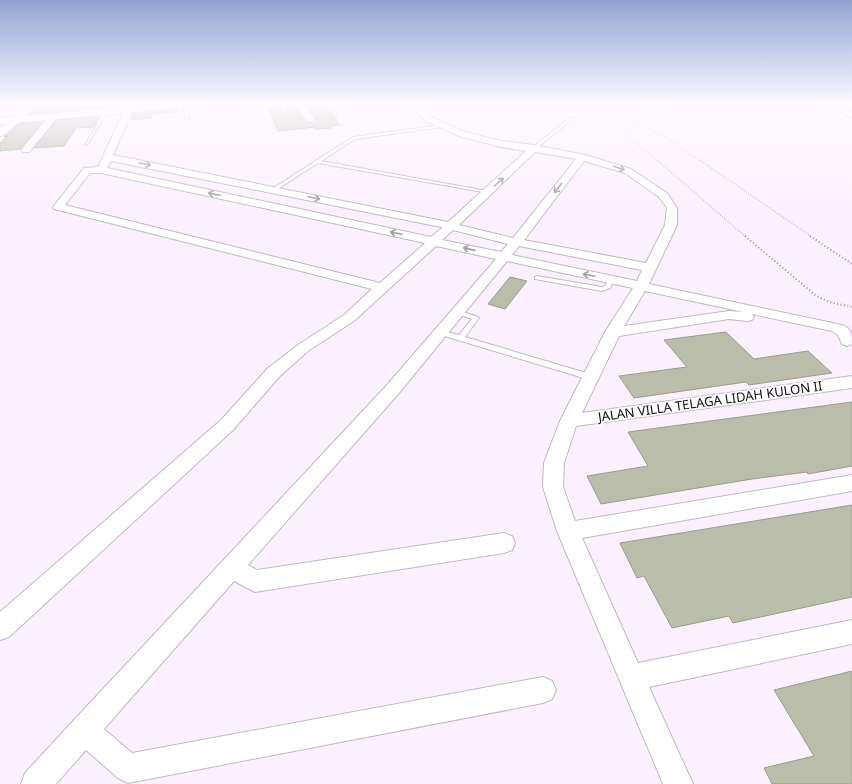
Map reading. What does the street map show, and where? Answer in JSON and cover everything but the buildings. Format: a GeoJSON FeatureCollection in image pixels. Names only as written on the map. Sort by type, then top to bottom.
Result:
{"type":"FeatureCollection","features":[{"type":"Feature","properties":{"kind":"street"},"geometry":{"type":"LineString","coordinates":[[26,150],[35,140]]}},
{"type":"Feature","properties":{"kind":"street"},"geometry":{"type":"LineString","coordinates":[[101,170],[115,140]]}},
{"type":"Feature","properties":{"kind":"street"},"geometry":{"type":"LineString","coordinates":[[482,140],[582,157],[628,171],[663,195],[672,208],[671,225],[641,286],[613,332],[569,421],[554,463],[553,488],[568,531],[678,784]]}},
{"type":"Feature","properties":{"kind":"street"},"geometry":{"type":"LineString","coordinates":[[0,628],[227,425],[274,372],[303,348],[349,318],[450,227],[534,148]]}},
{"type":"Feature","properties":{"kind":"street"},"geometry":{"type":"LineString","coordinates":[[107,157],[441,224],[510,249],[611,280],[837,328],[844,332],[850,339]]}},
{"type":"Feature","properties":{"kind":"street"},"geometry":{"type":"LineString","coordinates":[[36,784],[392,389],[510,249],[582,157]]}},
{"type":"Feature","properties":{"kind":"street"},"geometry":{"type":"LineString","coordinates":[[383,288],[58,207],[87,170],[101,170],[434,241],[510,249],[650,268]]}},
{"type":"Feature","properties":{"kind":"street"},"geometry":{"type":"LineString","coordinates":[[238,200],[260,187]]}},
{"type":"Feature","properties":{"kind":"street"},"geometry":{"type":"LineString","coordinates":[[264,205],[285,192]]}},
{"type":"Feature","properties":{"kind":"street"},"geometry":{"type":"LineString","coordinates":[[613,332],[729,315],[756,317],[850,339]]}},
{"type":"Feature","properties":{"kind":"street","name":"JALAN VILLA TELAGA LIDAH KULON II"},"geometry":{"type":"LineString","coordinates":[[569,421],[852,382]]}},
{"type":"Feature","properties":{"kind":"street"},"geometry":{"type":"LineString","coordinates":[[568,531],[852,483]]}},
{"type":"Feature","properties":{"kind":"street"},"geometry":{"type":"LineString","coordinates":[[232,567],[255,581],[504,543]]}},
{"type":"Feature","properties":{"kind":"street"},"geometry":{"type":"LineString","coordinates":[[632,677],[852,632]]}},
{"type":"Feature","properties":{"kind":"street"},"geometry":{"type":"LineString","coordinates":[[84,730],[128,768],[544,690]]}},
{"type":"Feature","properties":{"kind":"lane"},"geometry":{"type":"LineString","coordinates":[[86,144],[89,140]]}},
{"type":"Feature","properties":{"kind":"lane"},"geometry":{"type":"LineString","coordinates":[[274,190],[352,140]]}},
{"type":"Feature","properties":{"kind":"lane"},"geometry":{"type":"LineString","coordinates":[[534,148],[545,140]]}},
{"type":"Feature","properties":{"kind":"lane"},"geometry":{"type":"LineString","coordinates":[[318,162],[487,192]]}},
{"type":"Feature","properties":{"kind":"lane"},"geometry":{"type":"LineString","coordinates":[[536,278],[602,289],[608,287],[611,280]]}},
{"type":"Feature","properties":{"kind":"lane"},"geometry":{"type":"LineString","coordinates":[[457,312],[476,318],[462,338]]}},
{"type":"Feature","properties":{"kind":"lane"},"geometry":{"type":"LineString","coordinates":[[440,332],[590,377]]}},
{"type":"Feature","properties":{"kind":"path"},"geometry":{"type":"LineString","coordinates":[[632,140],[815,295],[829,302],[852,308]]}},
{"type":"Feature","properties":{"kind":"path"},"geometry":{"type":"LineString","coordinates":[[669,140],[852,264]]}}]}
